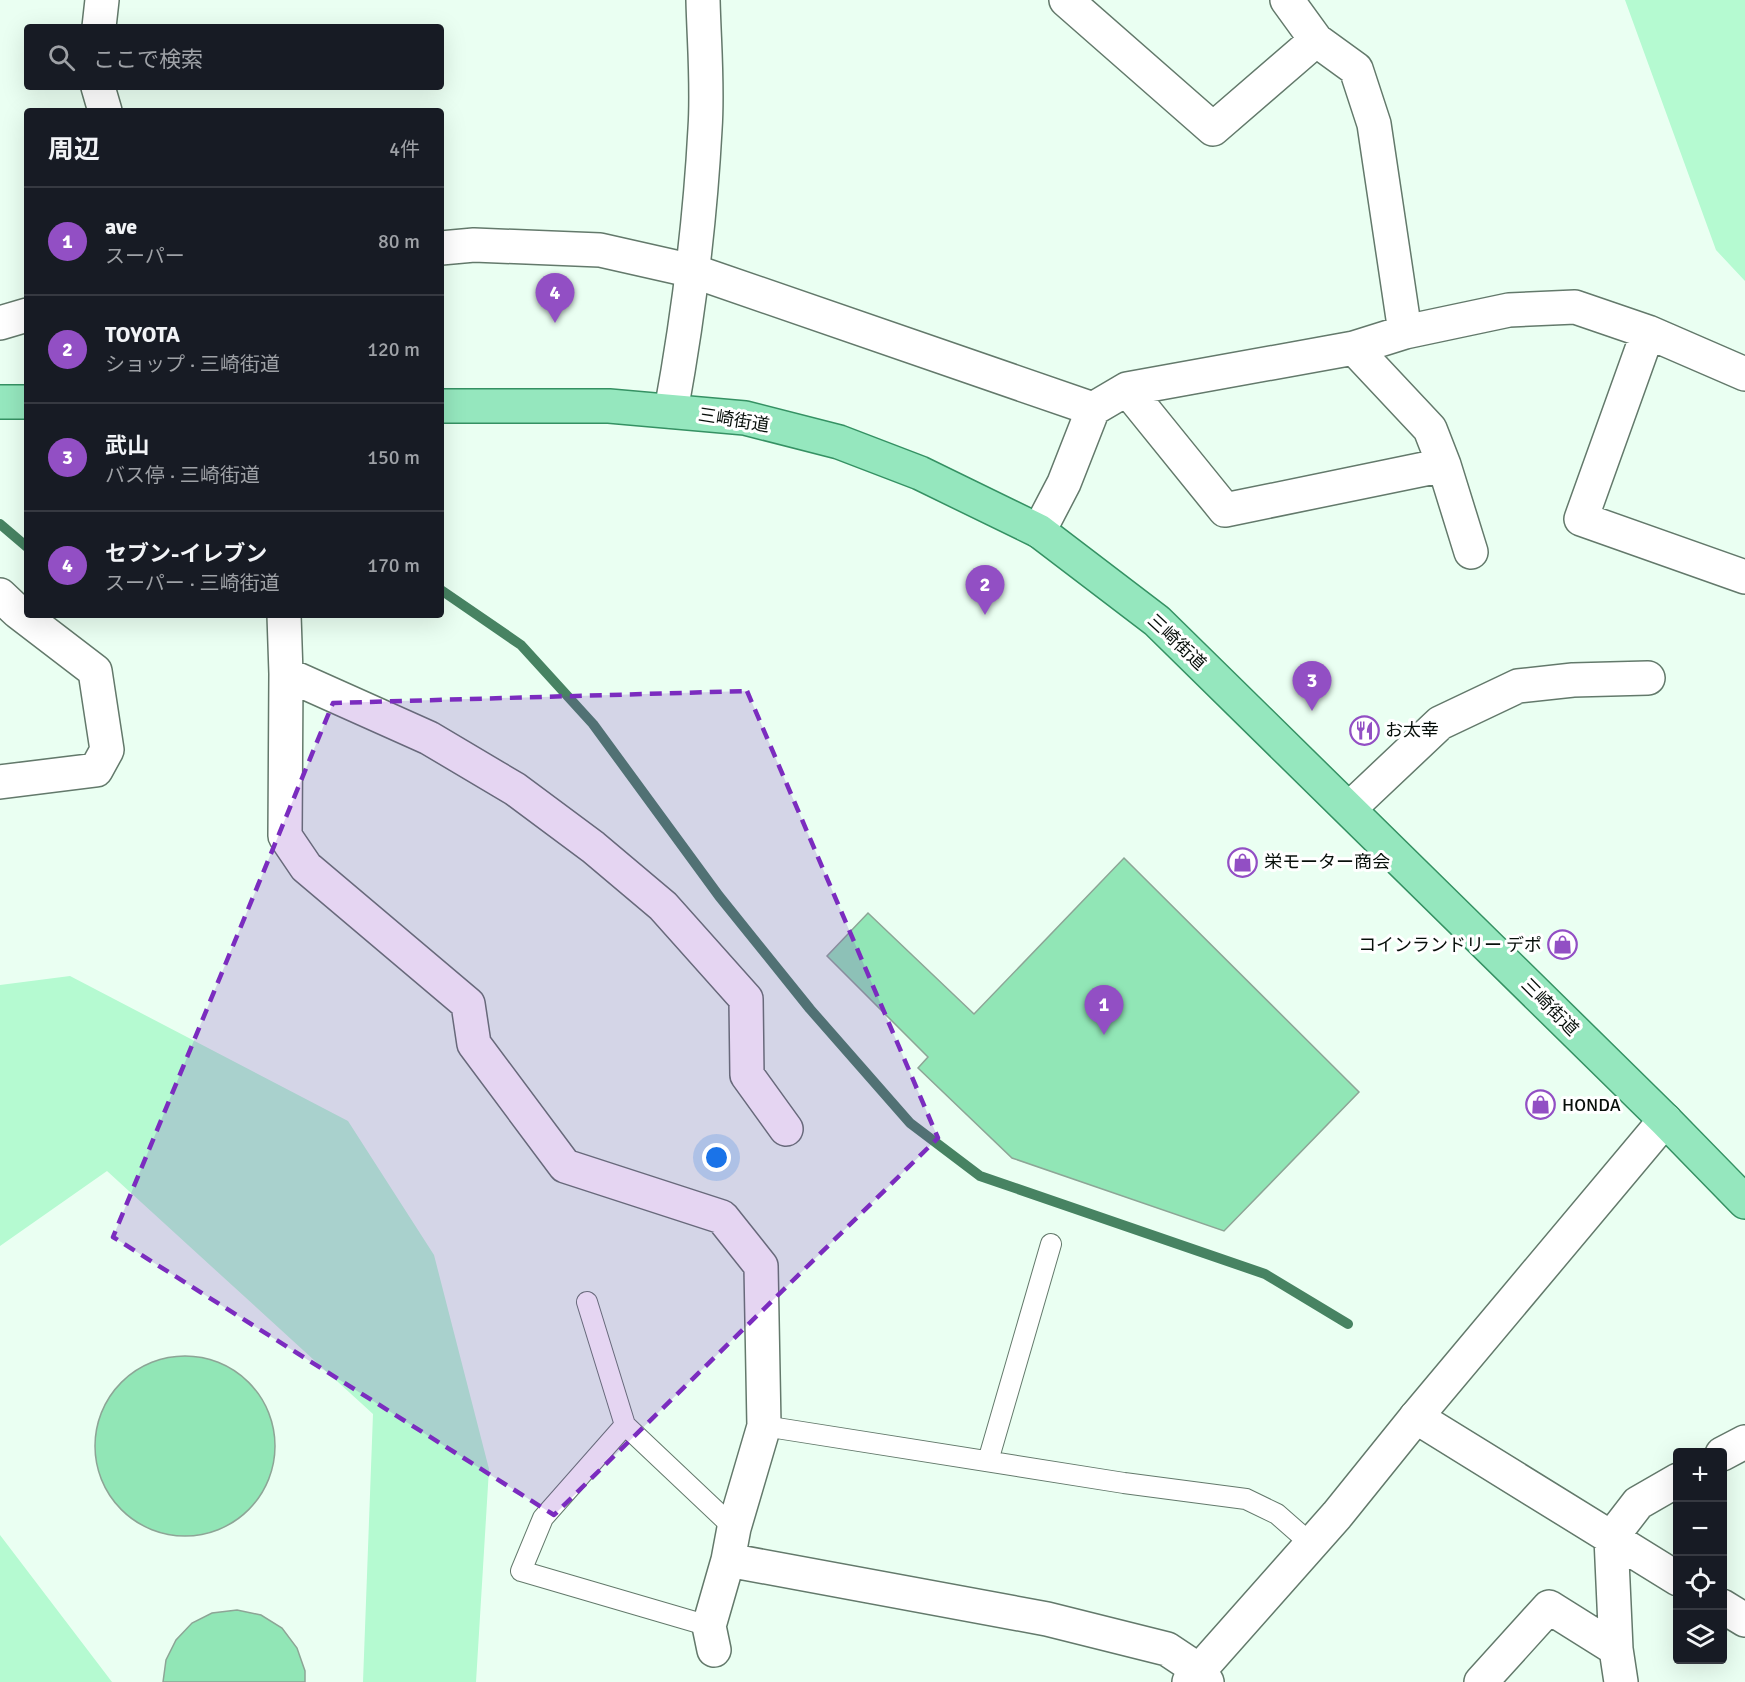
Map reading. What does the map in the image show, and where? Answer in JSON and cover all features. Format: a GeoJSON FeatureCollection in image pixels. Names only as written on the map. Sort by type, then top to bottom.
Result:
{"type":"FeatureCollection","features":[{"type":"Feature","properties":{"kind":"main road"},"geometry":{"type":"LineString","coordinates":[[0,402],[24,402]]}},
{"type":"Feature","properties":{"kind":"main road","name":"三崎街道"},"geometry":{"type":"LineString","coordinates":[[444,406],[609,406],[745,418],[839,442],[920,473],[1039,531],[1157,621],[1665,1120],[1745,1202]]}},
{"type":"Feature","properties":{"kind":"street"},"geometry":{"type":"LineString","coordinates":[[99,24],[102,0]]}},
{"type":"Feature","properties":{"kind":"street"},"geometry":{"type":"LineString","coordinates":[[671,411],[685,336],[693,271],[705,126],[703,0]]}},
{"type":"Feature","properties":{"kind":"street"},"geometry":{"type":"LineString","coordinates":[[1066,0],[1213,129],[1316,40]]}},
{"type":"Feature","properties":{"kind":"street"},"geometry":{"type":"LineString","coordinates":[[1287,0],[1316,40],[1356,69],[1374,124],[1405,332]]}},
{"type":"Feature","properties":{"kind":"street"},"geometry":{"type":"LineString","coordinates":[[99,90],[104,108]]}},
{"type":"Feature","properties":{"kind":"street"},"geometry":{"type":"LineString","coordinates":[[444,248],[474,245],[600,250],[693,271],[1093,409]]}},
{"type":"Feature","properties":{"kind":"street"},"geometry":{"type":"LineString","coordinates":[[1039,531],[1064,483],[1093,409],[1127,389],[1354,348],[1405,332],[1509,310],[1575,307],[1648,332],[1745,374]]}},
{"type":"Feature","properties":{"kind":"street"},"geometry":{"type":"LineString","coordinates":[[0,323],[24,316]]}},
{"type":"Feature","properties":{"kind":"street"},"geometry":{"type":"LineString","coordinates":[[1648,332],[1581,519],[1745,577]]}},
{"type":"Feature","properties":{"kind":"street"},"geometry":{"type":"LineString","coordinates":[[1354,348],[1430,429],[1444,465],[1471,552]]}},
{"type":"Feature","properties":{"kind":"street"},"geometry":{"type":"LineString","coordinates":[[1127,389],[1225,510],[1444,465]]}},
{"type":"Feature","properties":{"kind":"street"},"geometry":{"type":"LineString","coordinates":[[0,595],[24,617]]}},
{"type":"Feature","properties":{"kind":"street"},"geometry":{"type":"LineString","coordinates":[[0,782],[96,770],[107,750],[95,671],[26,618]]}},
{"type":"Feature","properties":{"kind":"street"},"geometry":{"type":"LineString","coordinates":[[284,618],[285,836],[306,867],[468,1004],[474,1044],[565,1166],[722,1217],[761,1266],[764,1426],[734,1528],[712,1638]]}},
{"type":"Feature","properties":{"kind":"street"},"geometry":{"type":"LineString","coordinates":[[286,674],[429,738],[515,789],[593,847],[663,906],[746,999],[747,1075],[786,1129]]}},
{"type":"Feature","properties":{"kind":"street"},"geometry":{"type":"LineString","coordinates":[[1349,809],[1440,723],[1518,686],[1573,680],[1648,678]]}},
{"type":"Feature","properties":{"kind":"street"},"geometry":{"type":"LineString","coordinates":[[729,1560],[1047,1618],[1167,1649],[1199,1678],[1665,1120]]}},
{"type":"Feature","properties":{"kind":"street"},"geometry":{"type":"LineString","coordinates":[[1416,1417],[1673,1577]]}},
{"type":"Feature","properties":{"kind":"street"},"geometry":{"type":"LineString","coordinates":[[1727,1451],[1745,1442]]}},
{"type":"Feature","properties":{"kind":"street"},"geometry":{"type":"LineString","coordinates":[[1621,1682],[1616,1649],[1611,1538],[1638,1503],[1673,1482]]}},
{"type":"Feature","properties":{"kind":"street"},"geometry":{"type":"LineString","coordinates":[[1481,1682],[1549,1607],[1616,1649]]}},
{"type":"Feature","properties":{"kind":"street"},"geometry":{"type":"LineString","coordinates":[[1727,1609],[1745,1620]]}},
{"type":"Feature","properties":{"kind":"lane"},"geometry":{"type":"LineString","coordinates":[[988,1461],[1051,1244]]}},
{"type":"Feature","properties":{"kind":"lane"},"geometry":{"type":"LineString","coordinates":[[587,1302],[625,1425],[734,1528]]}},
{"type":"Feature","properties":{"kind":"lane"},"geometry":{"type":"LineString","coordinates":[[625,1425],[543,1518],[521,1571],[712,1638]]}},
{"type":"Feature","properties":{"kind":"lane"},"geometry":{"type":"LineString","coordinates":[[764,1426],[1124,1483],[1246,1499],[1277,1514],[1310,1543]]}},
{"type":"Feature","properties":{"kind":"highlighted area"},"geometry":{"type":"Polygon","coordinates":[[[747,691],[938,1138],[554,1515],[113,1237],[333,703],[747,691]]]}},
{"type":"Feature","properties":{"kind":"green space"},"geometry":{"type":"Polygon","coordinates":[[[1625,0],[1745,0],[1745,281],[1716,250],[1625,0]]]}},
{"type":"Feature","properties":{"kind":"green space"},"geometry":{"type":"Polygon","coordinates":[[[70,976],[348,1121],[434,1255],[489,1469],[476,1682],[363,1682],[373,1414],[107,1171],[0,1246],[0,985],[70,976]]]}},
{"type":"Feature","properties":{"kind":"green space"},"geometry":{"type":"Polygon","coordinates":[[[0,1535],[112,1682],[0,1682],[0,1535]]]}},
{"type":"Feature","properties":{"kind":"building"},"geometry":{"type":"Polygon","coordinates":[[[1124,858],[1359,1092],[1224,1231],[1012,1158],[918,1068],[928,1057],[827,956],[868,913],[974,1014],[1124,858]]]}},
{"type":"Feature","properties":{"kind":"building"},"geometry":{"type":"Polygon","coordinates":[[[185,1356],[219,1363],[235,1371],[249,1382],[260,1396],[268,1412],[275,1446],[268,1480],[260,1496],[249,1510],[235,1521],[219,1529],[185,1536],[151,1529],[135,1521],[121,1510],[110,1496],[102,1480],[95,1446],[102,1412],[110,1396],[121,1382],[135,1371],[151,1363],[185,1356]]]}},
{"type":"Feature","properties":{"kind":"building"},"geometry":{"type":"Polygon","coordinates":[[[237,1610],[261,1615],[282,1628],[297,1648],[305,1671],[305,1682],[163,1682],[166,1660],[176,1640],[192,1623],[212,1613],[237,1610]]]}},
{"type":"Feature","properties":{"kind":"waterway"},"geometry":{"type":"LineString","coordinates":[[0,524],[24,544]]}},
{"type":"Feature","properties":{"kind":"waterway"},"geometry":{"type":"LineString","coordinates":[[444,592],[521,645],[593,724],[719,896],[810,1009],[910,1123],[980,1176],[1265,1274],[1348,1324]]}},
{"type":"Feature","properties":{"kind":"place","name":"セブン-イレブン"},"geometry":{"type":"Point","coordinates":[555,323]}},
{"type":"Feature","properties":{"kind":"place","name":"TOYOTA"},"geometry":{"type":"Point","coordinates":[985,615]}},
{"type":"Feature","properties":{"kind":"place","name":"武山"},"geometry":{"type":"Point","coordinates":[1312,711]}},
{"type":"Feature","properties":{"kind":"place","name":"お太幸"},"geometry":{"type":"Point","coordinates":[1364,730]}},
{"type":"Feature","properties":{"kind":"place","name":"栄モーター商会"},"geometry":{"type":"Point","coordinates":[1243,862]}},
{"type":"Feature","properties":{"kind":"place","name":"コインランドリー デポ"},"geometry":{"type":"Point","coordinates":[1563,945]}},
{"type":"Feature","properties":{"kind":"place","name":"ave"},"geometry":{"type":"Point","coordinates":[1104,1035]}},
{"type":"Feature","properties":{"kind":"place","name":"HONDA"},"geometry":{"type":"Point","coordinates":[1541,1105]}}]}
